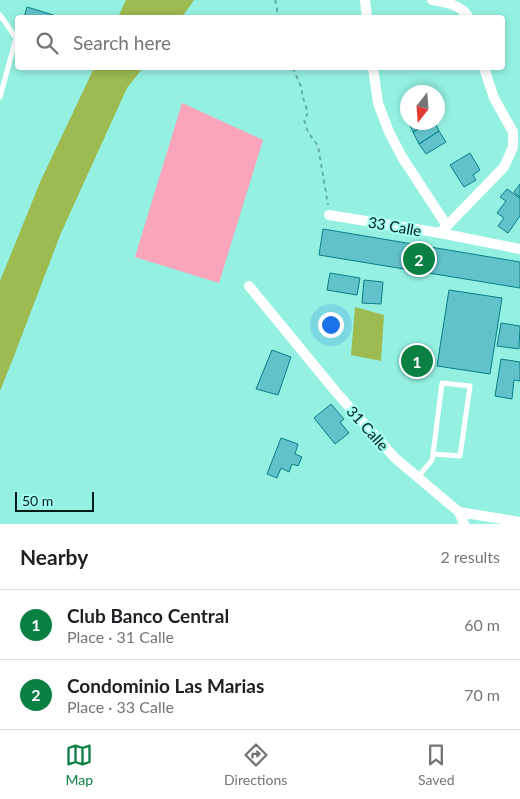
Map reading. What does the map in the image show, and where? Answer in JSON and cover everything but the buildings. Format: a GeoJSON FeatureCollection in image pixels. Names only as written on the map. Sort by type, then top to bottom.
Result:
{"type":"FeatureCollection","features":[{"type":"Feature","properties":{"kind":"street"},"geometry":{"type":"LineString","coordinates":[[365,0],[367,15]]}},
{"type":"Feature","properties":{"kind":"street"},"geometry":{"type":"LineString","coordinates":[[432,0],[451,4],[468,15]]}},
{"type":"Feature","properties":{"kind":"street"},"geometry":{"type":"LineString","coordinates":[[373,70],[378,103],[389,132],[443,230],[504,167],[513,147],[513,132],[494,98],[485,70]]}},
{"type":"Feature","properties":{"kind":"street","name":"33 Calle"},"geometry":{"type":"LineString","coordinates":[[329,215],[443,230],[520,249]]}},
{"type":"Feature","properties":{"kind":"street","name":"31 Calle"},"geometry":{"type":"LineString","coordinates":[[249,286],[336,392],[395,458],[459,512]]}},
{"type":"Feature","properties":{"kind":"street"},"geometry":{"type":"LineString","coordinates":[[459,512],[520,522]]}},
{"type":"Feature","properties":{"kind":"street"},"geometry":{"type":"LineString","coordinates":[[459,512],[464,524]]}},
{"type":"Feature","properties":{"kind":"lane"},"geometry":{"type":"LineString","coordinates":[[0,15],[15,37]]}},
{"type":"Feature","properties":{"kind":"lane"},"geometry":{"type":"LineString","coordinates":[[0,98],[15,42]]}},
{"type":"Feature","properties":{"kind":"lane"},"geometry":{"type":"LineString","coordinates":[[418,477],[432,460],[442,383],[470,386],[460,456],[433,454]]}},
{"type":"Feature","properties":{"kind":"path"},"geometry":{"type":"LineString","coordinates":[[275,0],[277,15]]}},
{"type":"Feature","properties":{"kind":"path"},"geometry":{"type":"LineString","coordinates":[[294,70],[302,89],[308,113],[304,120],[308,132],[318,146],[329,215]]}},
{"type":"Feature","properties":{"kind":"shaded area"},"geometry":{"type":"Polygon","coordinates":[[[126,0],[194,0],[183,15],[119,15],[126,0]]]}},
{"type":"Feature","properties":{"kind":"shaded area"},"geometry":{"type":"Polygon","coordinates":[[[93,70],[141,70],[127,88],[61,233],[0,391],[0,281],[41,180],[93,70]]]}},
{"type":"Feature","properties":{"kind":"shaded area"},"geometry":{"type":"Polygon","coordinates":[[[182,103],[263,140],[219,283],[135,257],[182,103]]]}},
{"type":"Feature","properties":{"kind":"shaded area"},"geometry":{"type":"Polygon","coordinates":[[[355,307],[384,315],[381,361],[351,355],[355,307]]]}},
{"type":"Feature","properties":{"kind":"place","name":"Condominio Las Marias"},"geometry":{"type":"Point","coordinates":[419,259]}},
{"type":"Feature","properties":{"kind":"place","name":"Club Banco Central"},"geometry":{"type":"Point","coordinates":[417,361]}}]}
